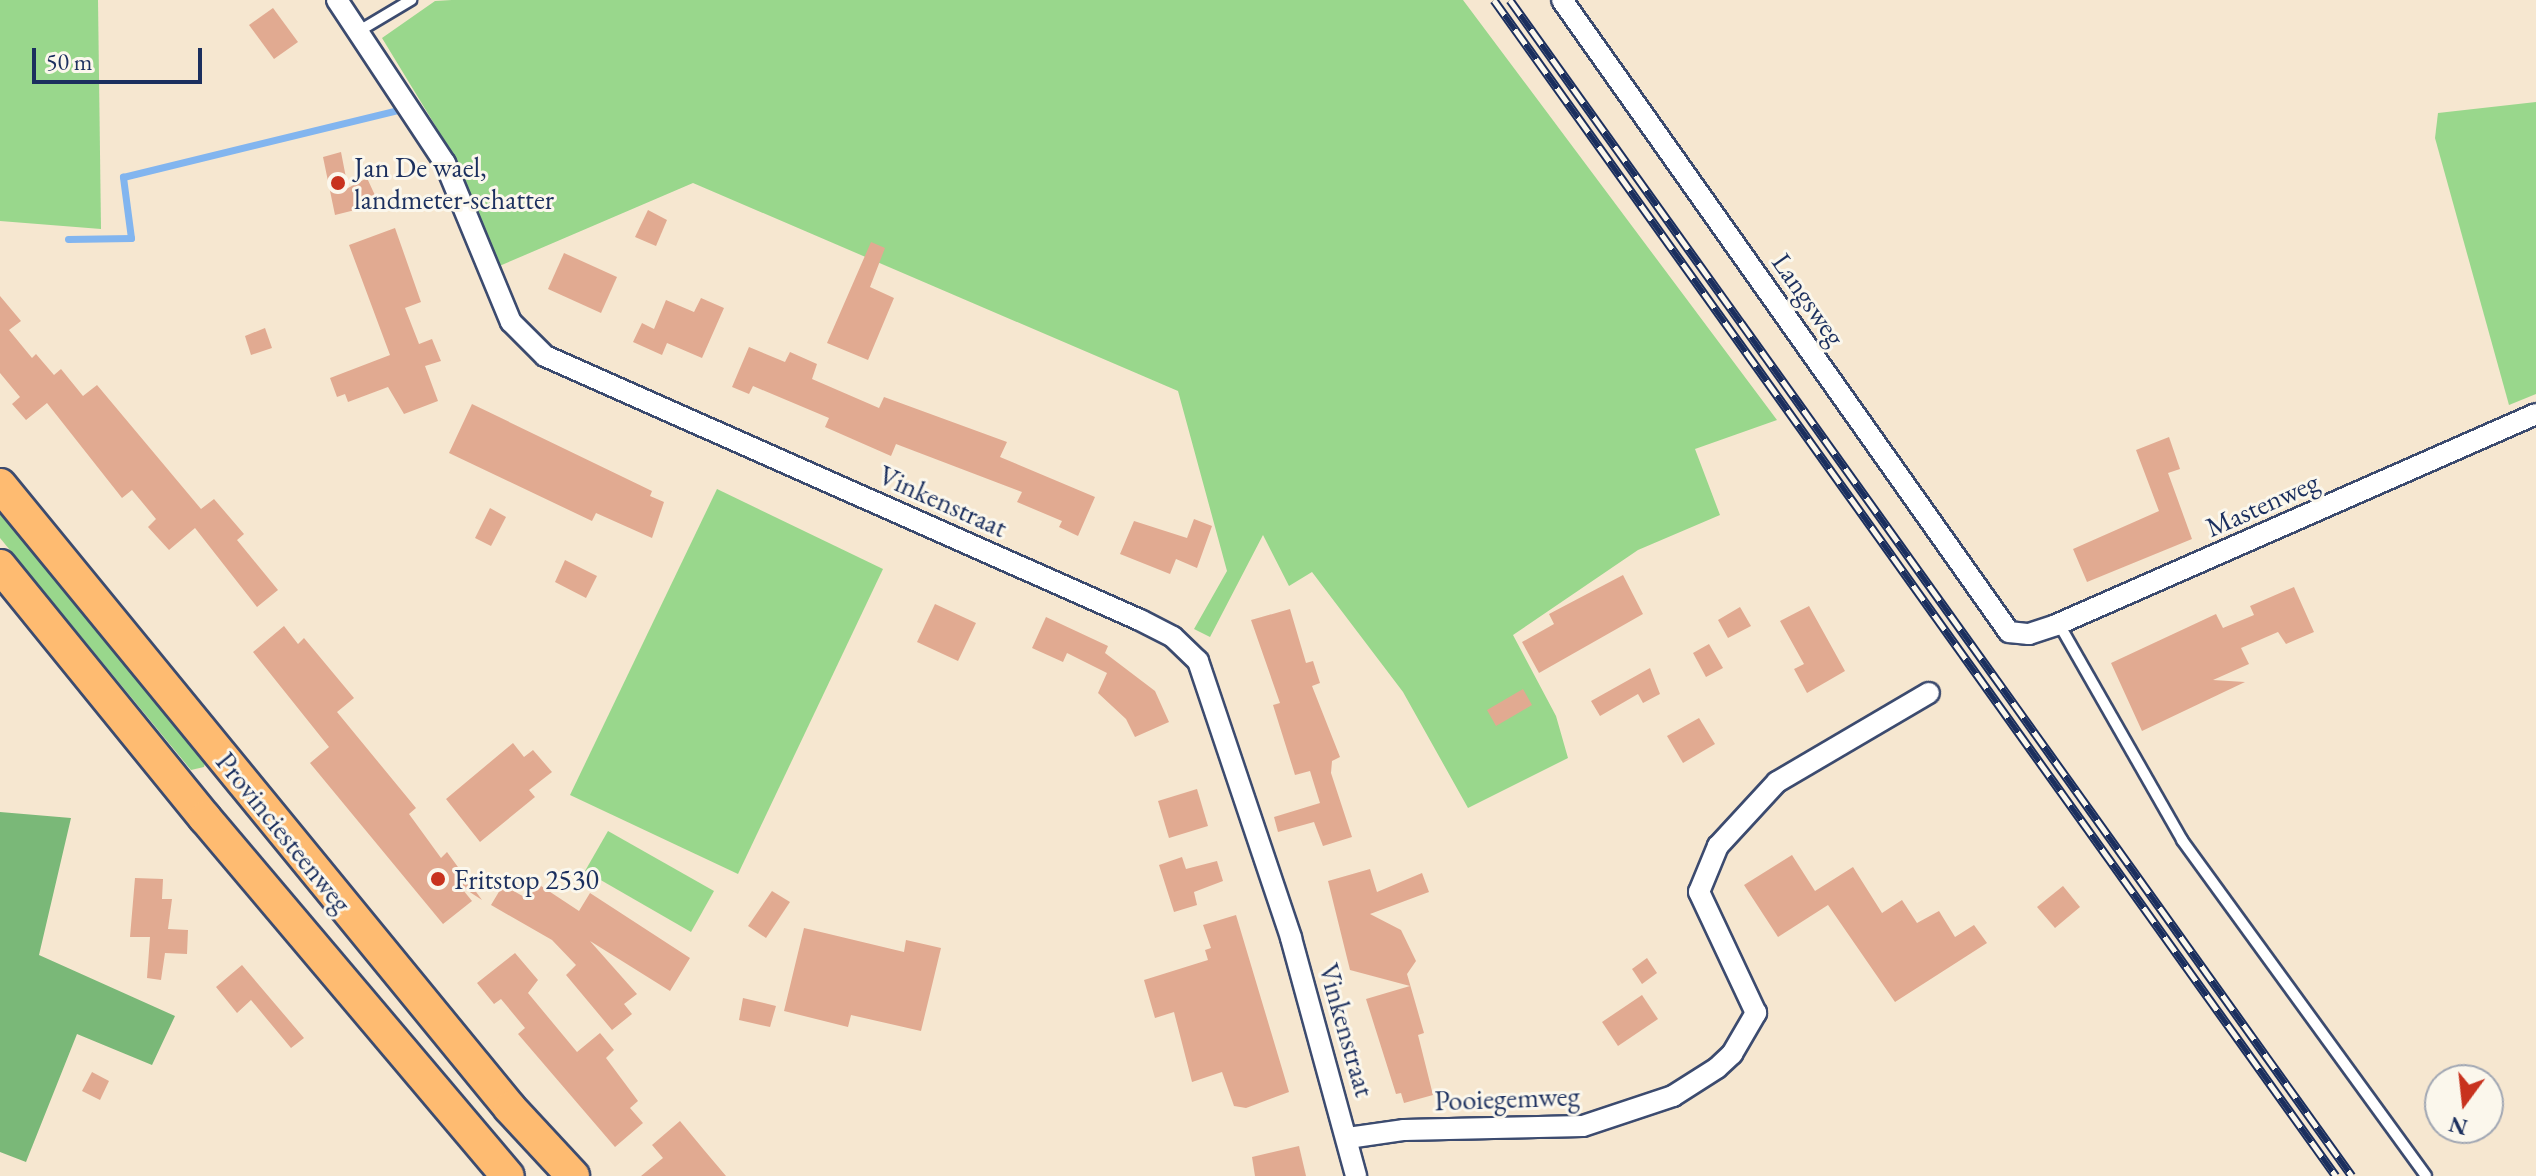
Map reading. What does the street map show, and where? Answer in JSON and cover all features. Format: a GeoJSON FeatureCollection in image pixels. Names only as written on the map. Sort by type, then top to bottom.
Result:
{"type":"FeatureCollection","features":[{"type":"Feature","properties":{"kind":"main road","name":"Provinciesteenweg"},"geometry":{"type":"LineString","coordinates":[[0,485],[510,1108],[573,1176]]}},
{"type":"Feature","properties":{"kind":"main road","name":"Provinciesteenweg"},"geometry":{"type":"LineString","coordinates":[[0,566],[205,818],[508,1176]]}},
{"type":"Feature","properties":{"kind":"street","name":"Vinkenstraat"},"geometry":{"type":"LineString","coordinates":[[337,0],[445,163],[511,322],[545,356],[1140,620],[1173,637],[1198,661],[1291,938],[1356,1176]]}},
{"type":"Feature","properties":{"kind":"street","name":"Langsweg"},"geometry":{"type":"LineString","coordinates":[[1562,0],[2009,632]]}},
{"type":"Feature","properties":{"kind":"street","name":"Mastenweg"},"geometry":{"type":"LineString","coordinates":[[2009,632],[2029,634],[2059,624],[2536,414]]}},
{"type":"Feature","properties":{"kind":"street","name":"Pooiegemweg"},"geometry":{"type":"LineString","coordinates":[[1348,1138],[1404,1130],[1583,1126],[1658,1103],[1717,1068],[1732,1054],[1756,1013],[1699,892],[1707,866],[1736,822],[1777,782],[1929,693]]}},
{"type":"Feature","properties":{"kind":"lane"},"geometry":{"type":"LineString","coordinates":[[359,31],[411,0]]}},
{"type":"Feature","properties":{"kind":"lane"},"geometry":{"type":"LineString","coordinates":[[2059,624],[2182,840],[2426,1176]]}},
{"type":"Feature","properties":{"kind":"green space"},"geometry":{"type":"Polygon","coordinates":[[[0,0],[98,0],[101,229],[0,221],[0,0]]]}},
{"type":"Feature","properties":{"kind":"green space"},"geometry":{"type":"Polygon","coordinates":[[[1463,0],[1777,420],[1695,449],[1720,515],[1638,550],[1513,635],[1556,716],[1568,758],[1468,808],[1403,692],[1312,572],[1289,586],[1263,535],[1210,637],[1194,629],[1227,571],[1178,391],[693,183],[497,267],[455,158],[382,38],[435,1],[1463,0]]]}},
{"type":"Feature","properties":{"kind":"green space"},"geometry":{"type":"Polygon","coordinates":[[[2536,102],[2536,394],[2509,405],[2435,138],[2438,113],[2536,102]]]}},
{"type":"Feature","properties":{"kind":"green space"},"geometry":{"type":"Polygon","coordinates":[[[717,489],[883,569],[738,874],[570,795],[717,489]]]}},
{"type":"Feature","properties":{"kind":"green space"},"geometry":{"type":"Polygon","coordinates":[[[0,507],[206,758],[204,767],[191,770],[0,538],[0,507]]]}},
{"type":"Feature","properties":{"kind":"green space"},"geometry":{"type":"Polygon","coordinates":[[[0,812],[71,818],[39,955],[175,1016],[152,1065],[77,1034],[26,1162],[0,1152],[0,812]]]}},
{"type":"Feature","properties":{"kind":"green space"},"geometry":{"type":"Polygon","coordinates":[[[608,831],[714,891],[691,932],[585,871],[608,831]]]}},
{"type":"Feature","properties":{"kind":"building"},"geometry":{"type":"Polygon","coordinates":[[[273,8],[298,42],[274,59],[249,25],[273,8]]]}},
{"type":"Feature","properties":{"kind":"building","name":"Jan De wael, landmeter-schatter"},"geometry":{"type":"Polygon","coordinates":[[[341,152],[348,188],[367,178],[379,204],[335,215],[323,157],[341,152]]]}},
{"type":"Feature","properties":{"kind":"building"},"geometry":{"type":"Polygon","coordinates":[[[648,210],[667,220],[656,246],[635,237],[648,210]]]}},
{"type":"Feature","properties":{"kind":"building"},"geometry":{"type":"Polygon","coordinates":[[[395,228],[421,302],[405,308],[419,344],[432,339],[441,361],[425,366],[438,401],[404,414],[388,387],[348,402],[345,394],[337,397],[330,378],[390,355],[349,245],[395,228]]]}},
{"type":"Feature","properties":{"kind":"building"},"geometry":{"type":"Polygon","coordinates":[[[871,242],[885,248],[870,287],[894,298],[868,360],[827,343],[871,242]]]}},
{"type":"Feature","properties":{"kind":"building"},"geometry":{"type":"Polygon","coordinates":[[[564,253],[617,277],[601,313],[548,289],[564,253]]]}},
{"type":"Feature","properties":{"kind":"building"},"geometry":{"type":"Polygon","coordinates":[[[0,296],[21,321],[9,330],[32,358],[36,354],[54,375],[61,369],[83,396],[97,385],[201,509],[214,499],[244,534],[237,540],[278,590],[257,607],[195,528],[169,550],[148,527],[156,519],[132,490],[122,498],[47,403],[26,420],[12,404],[20,397],[0,373],[0,296]]]}},
{"type":"Feature","properties":{"kind":"building"},"geometry":{"type":"Polygon","coordinates":[[[701,298],[724,308],[702,358],[667,343],[662,355],[633,342],[642,323],[654,329],[666,300],[694,312],[701,298]]]}},
{"type":"Feature","properties":{"kind":"building"},"geometry":{"type":"Polygon","coordinates":[[[265,328],[272,348],[251,355],[245,336],[265,328]]]}},
{"type":"Feature","properties":{"kind":"building"},"geometry":{"type":"Polygon","coordinates":[[[749,347],[785,362],[790,352],[817,364],[812,379],[879,408],[884,397],[1007,442],[1000,457],[1095,497],[1078,536],[1059,527],[1062,521],[1017,502],[1022,492],[896,444],[891,456],[825,427],[829,418],[753,386],[749,394],[732,387],[749,347]]]}},
{"type":"Feature","properties":{"kind":"building"},"geometry":{"type":"Polygon","coordinates":[[[472,404],[652,491],[650,496],[664,502],[652,538],[596,513],[592,521],[449,453],[472,404]]]}},
{"type":"Feature","properties":{"kind":"building"},"geometry":{"type":"Polygon","coordinates":[[[2169,437],[2180,469],[2168,473],[2192,539],[2087,582],[2073,549],[2159,511],[2136,450],[2169,437]]]}},
{"type":"Feature","properties":{"kind":"building"},"geometry":{"type":"Polygon","coordinates":[[[490,508],[506,517],[491,546],[475,538],[490,508]]]}},
{"type":"Feature","properties":{"kind":"building"},"geometry":{"type":"Polygon","coordinates":[[[1194,519],[1212,526],[1197,568],[1176,559],[1170,574],[1120,554],[1134,521],[1187,538],[1194,519]]]}},
{"type":"Feature","properties":{"kind":"building"},"geometry":{"type":"Polygon","coordinates":[[[565,560],[597,576],[586,598],[555,582],[565,560]]]}},
{"type":"Feature","properties":{"kind":"building"},"geometry":{"type":"Polygon","coordinates":[[[1623,575],[1643,614],[1539,673],[1522,642],[1554,624],[1549,614],[1623,575]]]}},
{"type":"Feature","properties":{"kind":"building"},"geometry":{"type":"Polygon","coordinates":[[[2294,587],[2314,632],[2286,644],[2278,632],[2241,648],[2249,664],[2213,680],[2245,682],[2142,731],[2111,663],[2216,614],[2223,628],[2254,615],[2250,606],[2294,587]]]}},
{"type":"Feature","properties":{"kind":"building"},"geometry":{"type":"Polygon","coordinates":[[[935,604],[976,623],[958,661],[917,642],[935,604]]]}},
{"type":"Feature","properties":{"kind":"building"},"geometry":{"type":"Polygon","coordinates":[[[1809,606],[1845,671],[1807,693],[1794,669],[1804,664],[1780,621],[1809,606]]]}},
{"type":"Feature","properties":{"kind":"building"},"geometry":{"type":"Polygon","coordinates":[[[1740,607],[1751,626],[1728,638],[1718,620],[1740,607]]]}},
{"type":"Feature","properties":{"kind":"building"},"geometry":{"type":"Polygon","coordinates":[[[1290,609],[1306,663],[1313,661],[1320,683],[1312,686],[1340,757],[1332,761],[1331,773],[1352,837],[1323,846],[1314,822],[1278,832],[1274,817],[1320,803],[1310,771],[1295,775],[1273,705],[1280,703],[1251,620],[1290,609]]]}},
{"type":"Feature","properties":{"kind":"building"},"geometry":{"type":"Polygon","coordinates":[[[1046,617],[1108,646],[1105,653],[1155,691],[1169,722],[1135,737],[1126,719],[1098,693],[1107,673],[1067,653],[1063,662],[1032,648],[1046,617]]]}},
{"type":"Feature","properties":{"kind":"building"},"geometry":{"type":"Polygon","coordinates":[[[284,626],[298,644],[304,638],[354,698],[337,712],[416,808],[409,814],[441,858],[447,852],[482,900],[459,885],[472,901],[443,924],[310,763],[329,747],[253,652],[284,626]]]}},
{"type":"Feature","properties":{"kind":"building"},"geometry":{"type":"Polygon","coordinates":[[[1709,644],[1723,668],[1706,677],[1693,653],[1709,644]]]}},
{"type":"Feature","properties":{"kind":"building"},"geometry":{"type":"Polygon","coordinates":[[[1650,668],[1660,694],[1643,703],[1638,694],[1600,716],[1591,701],[1650,668]]]}},
{"type":"Feature","properties":{"kind":"building"},"geometry":{"type":"Polygon","coordinates":[[[1523,689],[1532,705],[1496,726],[1487,710],[1523,689]]]}},
{"type":"Feature","properties":{"kind":"building"},"geometry":{"type":"Polygon","coordinates":[[[1699,718],[1715,744],[1683,763],[1667,736],[1699,718]]]}},
{"type":"Feature","properties":{"kind":"building"},"geometry":{"type":"Polygon","coordinates":[[[513,743],[524,757],[533,750],[552,772],[529,790],[535,797],[480,842],[446,799],[513,743]]]}},
{"type":"Feature","properties":{"kind":"building"},"geometry":{"type":"Polygon","coordinates":[[[1197,789],[1208,826],[1169,838],[1158,801],[1197,789]]]}},
{"type":"Feature","properties":{"kind":"building"},"geometry":{"type":"Polygon","coordinates":[[[1792,855],[1815,891],[1853,867],[1882,913],[1902,900],[1917,923],[1939,911],[1955,937],[1974,925],[1987,943],[1895,1002],[1828,905],[1778,937],[1744,885],[1792,855]]]}},
{"type":"Feature","properties":{"kind":"building"},"geometry":{"type":"Polygon","coordinates":[[[1182,857],[1186,869],[1217,861],[1223,881],[1194,892],[1197,905],[1174,912],[1159,865],[1182,857]]]}},
{"type":"Feature","properties":{"kind":"building"},"geometry":{"type":"Polygon","coordinates":[[[1370,869],[1377,892],[1422,873],[1429,892],[1370,914],[1401,930],[1416,961],[1407,974],[1424,1033],[1418,1035],[1433,1095],[1404,1103],[1401,1093],[1396,1094],[1366,999],[1410,986],[1350,970],[1328,881],[1370,869]]]}},
{"type":"Feature","properties":{"kind":"building"},"geometry":{"type":"Polygon","coordinates":[[[135,878],[163,879],[162,899],[172,899],[168,929],[188,930],[187,954],[165,953],[161,980],[147,978],[150,937],[130,937],[135,878]]]}},
{"type":"Feature","properties":{"kind":"building"},"geometry":{"type":"Polygon","coordinates":[[[535,882],[579,911],[590,893],[690,958],[670,991],[590,941],[637,994],[624,1004],[632,1014],[612,1030],[566,975],[576,965],[552,940],[491,905],[503,885],[526,898],[535,882]]]}},
{"type":"Feature","properties":{"kind":"building"},"geometry":{"type":"Polygon","coordinates":[[[2063,886],[2080,907],[2055,928],[2037,907],[2063,886]]]}},
{"type":"Feature","properties":{"kind":"building"},"geometry":{"type":"Polygon","coordinates":[[[772,891],[790,902],[766,938],[748,926],[772,891]]]}},
{"type":"Feature","properties":{"kind":"building"},"geometry":{"type":"Polygon","coordinates":[[[1236,915],[1289,1092],[1246,1108],[1234,1106],[1222,1072],[1192,1082],[1174,1012],[1155,1018],[1144,980],[1208,960],[1205,950],[1211,948],[1203,925],[1236,915]]]}},
{"type":"Feature","properties":{"kind":"building"},"geometry":{"type":"Polygon","coordinates":[[[804,928],[904,952],[906,940],[941,948],[921,1031],[851,1015],[848,1027],[784,1011],[804,928]]]}},
{"type":"Feature","properties":{"kind":"building"},"geometry":{"type":"Polygon","coordinates":[[[515,953],[538,980],[528,993],[577,1052],[600,1033],[614,1050],[606,1058],[638,1101],[630,1108],[643,1123],[615,1147],[518,1034],[525,1028],[501,999],[494,1004],[477,983],[515,953]]]}},
{"type":"Feature","properties":{"kind":"building"},"geometry":{"type":"Polygon","coordinates":[[[1647,958],[1657,973],[1642,984],[1632,969],[1647,958]]]}},
{"type":"Feature","properties":{"kind":"building"},"geometry":{"type":"Polygon","coordinates":[[[242,965],[304,1038],[291,1048],[251,1000],[237,1013],[216,987],[242,965]]]}},
{"type":"Feature","properties":{"kind":"building"},"geometry":{"type":"Polygon","coordinates":[[[1642,995],[1658,1019],[1618,1046],[1602,1022],[1642,995]]]}},
{"type":"Feature","properties":{"kind":"building"},"geometry":{"type":"Polygon","coordinates":[[[743,998],[776,1006],[770,1027],[739,1020],[743,998]]]}},
{"type":"Feature","properties":{"kind":"building"},"geometry":{"type":"Polygon","coordinates":[[[92,1072],[109,1081],[100,1100],[82,1091],[92,1072]]]}},
{"type":"Feature","properties":{"kind":"building"},"geometry":{"type":"Polygon","coordinates":[[[680,1121],[726,1176],[641,1176],[663,1158],[652,1145],[680,1121]]]}},
{"type":"Feature","properties":{"kind":"building"},"geometry":{"type":"Polygon","coordinates":[[[1299,1146],[1306,1176],[1255,1176],[1252,1157],[1299,1146]]]}},
{"type":"Feature","properties":{"kind":"waterway"},"geometry":{"type":"LineString","coordinates":[[68,239],[131,238],[123,177],[405,108]]}},
{"type":"Feature","properties":{"kind":"railway"},"geometry":{"type":"LineString","coordinates":[[1494,0],[2336,1176]]}},
{"type":"Feature","properties":{"kind":"railway"},"geometry":{"type":"LineString","coordinates":[[1510,0],[2352,1176]]}},
{"type":"Feature","properties":{"kind":"place","name":"Jan De wael, landmeter-schatter"},"geometry":{"type":"Point","coordinates":[338,183]}},
{"type":"Feature","properties":{"kind":"place","name":"Fritstop 2530"},"geometry":{"type":"Point","coordinates":[438,879]}}]}
